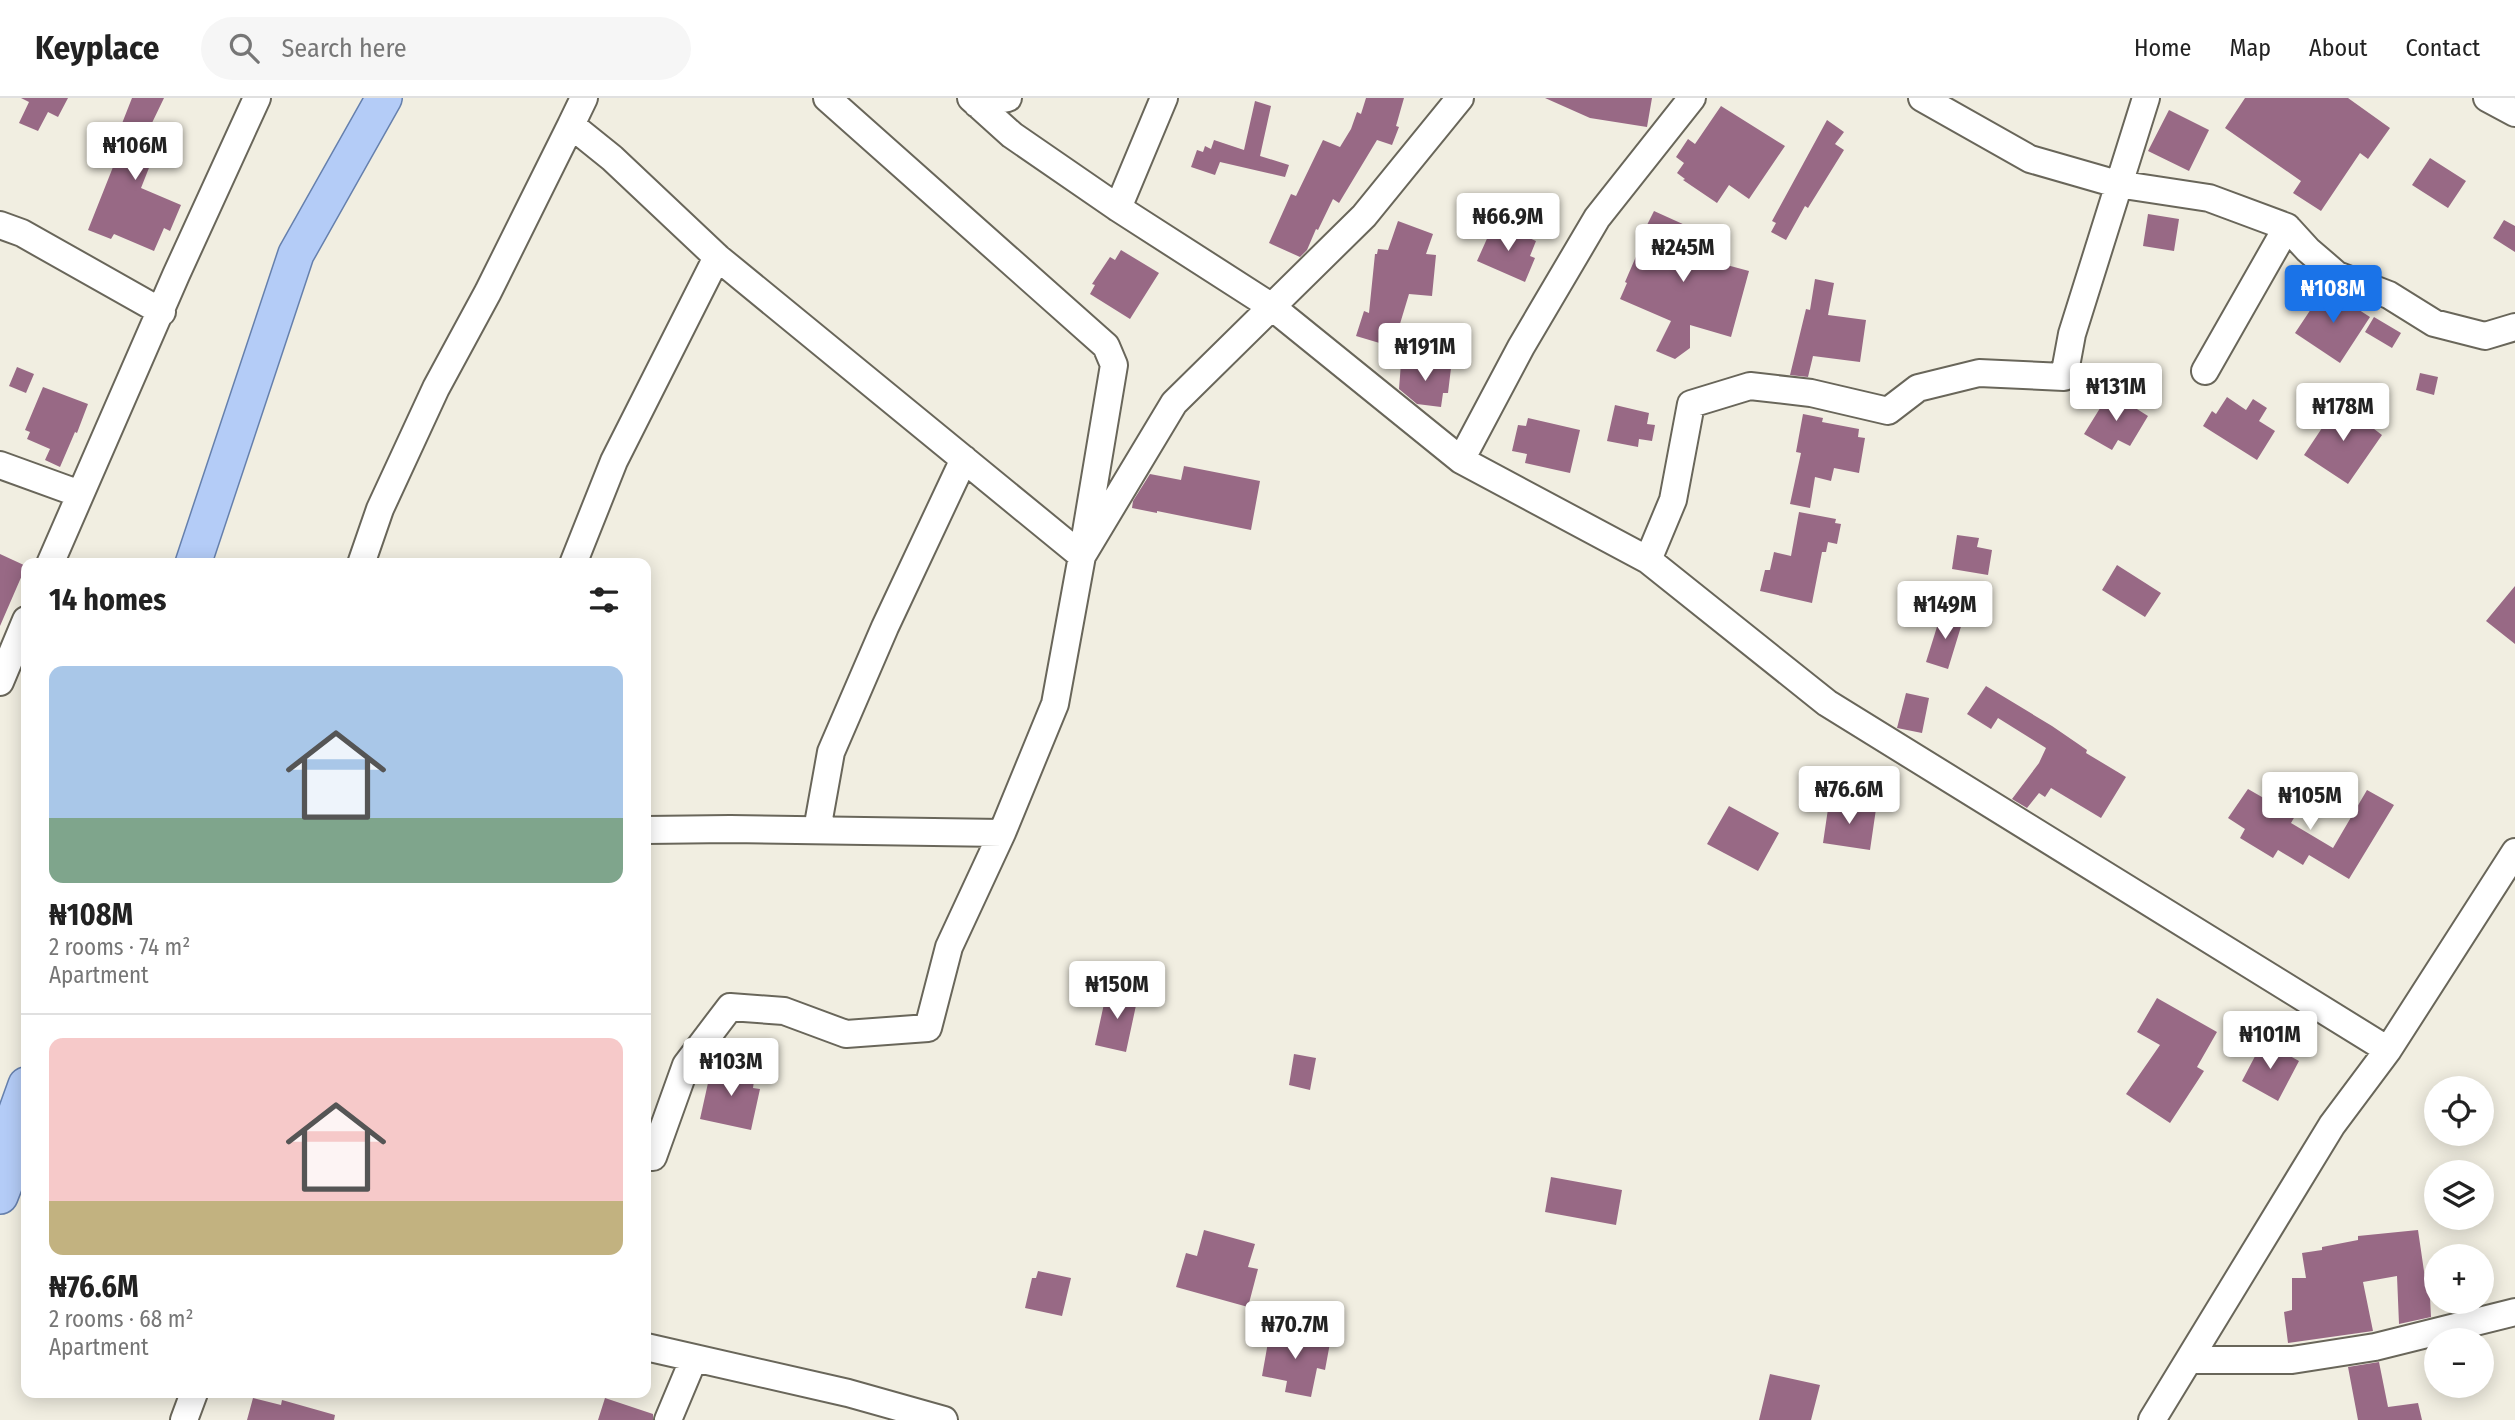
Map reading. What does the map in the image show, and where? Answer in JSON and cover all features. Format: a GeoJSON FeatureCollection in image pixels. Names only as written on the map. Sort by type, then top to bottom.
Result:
{"type":"FeatureCollection","features":[{"type":"Feature","properties":{"kind":"main road"},"geometry":{"type":"LineString","coordinates":[[195,558],[296,254],[384,98]]}},
{"type":"Feature","properties":{"kind":"main road"},"geometry":{"type":"LineString","coordinates":[[215,558],[254,437],[323,244],[401,98]]}},
{"type":"Feature","properties":{"kind":"main road"},"geometry":{"type":"LineString","coordinates":[[0,1196],[21,1113]]}},
{"type":"Feature","properties":{"kind":"street"},"geometry":{"type":"LineString","coordinates":[[363,558],[380,509],[436,388],[488,292],[584,98]]}},
{"type":"Feature","properties":{"kind":"street"},"geometry":{"type":"LineString","coordinates":[[651,1157],[686,1065],[730,1007],[784,1011],[846,1034],[928,1028],[949,947],[1002,833],[1055,704],[1114,365],[1106,346],[827,98]]}},
{"type":"Feature","properties":{"kind":"street"},"geometry":{"type":"LineString","coordinates":[[974,101],[1008,98]]}},
{"type":"Feature","properties":{"kind":"street"},"geometry":{"type":"LineString","coordinates":[[1118,208],[1164,98]]}},
{"type":"Feature","properties":{"kind":"street"},"geometry":{"type":"LineString","coordinates":[[1461,460],[1521,346],[1597,218],[1692,98]]}},
{"type":"Feature","properties":{"kind":"street"},"geometry":{"type":"LineString","coordinates":[[1922,98],[2030,159],[2117,184],[2209,198],[2287,227],[2337,275],[2389,295],[2434,323],[2485,336],[2514,327]]}},
{"type":"Feature","properties":{"kind":"street"},"geometry":{"type":"LineString","coordinates":[[1648,560],[1673,500],[1691,404],[1750,386],[1811,393],[1888,411],[1918,388],[1979,373],[2064,377],[2072,334],[2146,98]]}},
{"type":"Feature","properties":{"kind":"street"},"geometry":{"type":"LineString","coordinates":[[2487,98],[2515,113]]}},
{"type":"Feature","properties":{"kind":"street"},"geometry":{"type":"LineString","coordinates":[[53,558],[254,99]]}},
{"type":"Feature","properties":{"kind":"street"},"geometry":{"type":"LineString","coordinates":[[1082,556],[1174,403],[1364,216],[1454,99]]}},
{"type":"Feature","properties":{"kind":"street"},"geometry":{"type":"LineString","coordinates":[[974,101],[1012,135],[1118,208],[1272,307],[1461,460],[1648,560],[1827,703],[2388,1051]]}},
{"type":"Feature","properties":{"kind":"street"},"geometry":{"type":"LineString","coordinates":[[571,125],[612,158],[716,257],[1082,556]]}},
{"type":"Feature","properties":{"kind":"street"},"geometry":{"type":"LineString","coordinates":[[0,225],[22,233],[162,312]]}},
{"type":"Feature","properties":{"kind":"street"},"geometry":{"type":"LineString","coordinates":[[2205,371],[2287,227]]}},
{"type":"Feature","properties":{"kind":"street"},"geometry":{"type":"LineString","coordinates":[[575,558],[614,461],[716,257]]}},
{"type":"Feature","properties":{"kind":"street"},"geometry":{"type":"LineString","coordinates":[[817,830],[831,752],[885,627],[964,459]]}},
{"type":"Feature","properties":{"kind":"street"},"geometry":{"type":"LineString","coordinates":[[0,465],[80,494]]}},
{"type":"Feature","properties":{"kind":"street"},"geometry":{"type":"LineString","coordinates":[[0,682],[21,632]]}},
{"type":"Feature","properties":{"kind":"street"},"geometry":{"type":"LineString","coordinates":[[651,830],[1002,833]]}},
{"type":"Feature","properties":{"kind":"street"},"geometry":{"type":"LineString","coordinates":[[2152,1420],[2332,1125],[2388,1051],[2515,852]]}},
{"type":"Feature","properties":{"kind":"street"},"geometry":{"type":"LineString","coordinates":[[2189,1360],[2292,1360],[2375,1347],[2515,1312]]}},
{"type":"Feature","properties":{"kind":"street"},"geometry":{"type":"LineString","coordinates":[[651,1348],[848,1393],[944,1420]]}},
{"type":"Feature","properties":{"kind":"street"},"geometry":{"type":"LineString","coordinates":[[668,1420],[694,1358]]}},
{"type":"Feature","properties":{"kind":"street"},"geometry":{"type":"LineString","coordinates":[[184,1420],[192,1398]]}},
{"type":"Feature","properties":{"kind":"building"},"geometry":{"type":"Polygon","coordinates":[[[21,98],[68,98],[58,117],[48,112],[38,131],[19,123],[29,102],[21,98]]]}},
{"type":"Feature","properties":{"kind":"building"},"geometry":{"type":"Polygon","coordinates":[[[132,98],[164,98],[151,125],[164,130],[141,188],[181,205],[170,231],[164,228],[154,251],[114,234],[111,239],[88,230],[115,162],[108,159],[132,98]]]}},
{"type":"Feature","properties":{"kind":"building"},"geometry":{"type":"Polygon","coordinates":[[[1366,98],[1404,98],[1396,126],[1399,127],[1392,145],[1377,140],[1339,203],[1333,199],[1307,250],[1300,257],[1269,243],[1291,194],[1296,196],[1323,140],[1340,147],[1357,112],[1361,114],[1366,98]]]}},
{"type":"Feature","properties":{"kind":"building"},"geometry":{"type":"Polygon","coordinates":[[[1545,98],[1652,98],[1647,127],[1590,118],[1545,98]]]}},
{"type":"Feature","properties":{"kind":"building"},"geometry":{"type":"Polygon","coordinates":[[[2245,98],[2348,98],[2390,128],[2368,159],[2360,153],[2321,211],[2293,193],[2301,181],[2225,128],[2245,98]]]}},
{"type":"Feature","properties":{"kind":"building"},"geometry":{"type":"Polygon","coordinates":[[[1255,101],[1271,106],[1260,156],[1289,165],[1285,177],[1220,162],[1215,175],[1191,167],[1197,150],[1203,152],[1205,146],[1211,149],[1214,140],[1244,150],[1255,101]]]}},
{"type":"Feature","properties":{"kind":"building"},"geometry":{"type":"Polygon","coordinates":[[[1721,106],[1785,146],[1749,199],[1729,185],[1717,203],[1677,173],[1684,163],[1676,157],[1688,139],[1695,144],[1721,106]]]}},
{"type":"Feature","properties":{"kind":"building"},"geometry":{"type":"Polygon","coordinates":[[[2169,110],[2209,130],[2189,171],[2148,151],[2169,110]]]}},
{"type":"Feature","properties":{"kind":"building"},"geometry":{"type":"Polygon","coordinates":[[[1827,120],[1844,132],[1835,144],[1844,150],[1808,208],[1805,206],[1786,240],[1771,232],[1776,223],[1772,221],[1827,120]]]}},
{"type":"Feature","properties":{"kind":"building"},"geometry":{"type":"Polygon","coordinates":[[[2430,158],[2466,181],[2448,208],[2412,185],[2430,158]]]}},
{"type":"Feature","properties":{"kind":"building"},"geometry":{"type":"Polygon","coordinates":[[[1654,211],[1707,235],[1697,257],[1749,271],[1731,337],[1690,325],[1690,348],[1675,359],[1656,351],[1671,321],[1620,299],[1644,238],[1641,237],[1654,211]]]}},
{"type":"Feature","properties":{"kind":"building"},"geometry":{"type":"Polygon","coordinates":[[[2148,214],[2179,219],[2174,251],[2143,246],[2148,214]]]}},
{"type":"Feature","properties":{"kind":"building"},"geometry":{"type":"Polygon","coordinates":[[[2504,220],[2515,226],[2515,252],[2493,238],[2504,220]]]}},
{"type":"Feature","properties":{"kind":"building"},"geometry":{"type":"Polygon","coordinates":[[[1398,221],[1433,234],[1426,254],[1436,255],[1432,296],[1409,294],[1393,347],[1356,336],[1364,311],[1369,313],[1375,254],[1378,249],[1388,250],[1398,221]]]}},
{"type":"Feature","properties":{"kind":"building"},"geometry":{"type":"Polygon","coordinates":[[[1494,223],[1536,241],[1530,256],[1535,258],[1525,282],[1477,261],[1494,223]]]}},
{"type":"Feature","properties":{"kind":"building"},"geometry":{"type":"Polygon","coordinates":[[[1121,250],[1159,273],[1130,319],[1090,294],[1095,285],[1092,284],[1110,257],[1115,260],[1121,250]]]}},
{"type":"Feature","properties":{"kind":"building"},"geometry":{"type":"Polygon","coordinates":[[[1815,279],[1834,283],[1828,315],[1866,320],[1860,362],[1813,356],[1808,377],[1790,375],[1806,309],[1810,310],[1815,279]]]}},
{"type":"Feature","properties":{"kind":"building"},"geometry":{"type":"Polygon","coordinates":[[[2325,288],[2370,317],[2340,363],[2295,333],[2325,288]]]}},
{"type":"Feature","properties":{"kind":"building"},"geometry":{"type":"Polygon","coordinates":[[[2374,317],[2401,333],[2392,348],[2365,332],[2374,317]]]}},
{"type":"Feature","properties":{"kind":"building"},"geometry":{"type":"Polygon","coordinates":[[[1401,363],[1451,368],[1448,393],[1443,393],[1441,407],[1417,404],[1399,389],[1401,363]]]}},
{"type":"Feature","properties":{"kind":"building"},"geometry":{"type":"Polygon","coordinates":[[[17,367],[34,374],[26,393],[9,386],[17,367]]]}},
{"type":"Feature","properties":{"kind":"building"},"geometry":{"type":"Polygon","coordinates":[[[2420,373],[2438,377],[2434,395],[2416,390],[2420,373]]]}},
{"type":"Feature","properties":{"kind":"building"},"geometry":{"type":"Polygon","coordinates":[[[43,387],[88,404],[60,467],[45,460],[50,449],[27,439],[30,432],[25,430],[43,387]]]}},
{"type":"Feature","properties":{"kind":"building"},"geometry":{"type":"Polygon","coordinates":[[[2110,392],[2148,416],[2130,446],[2118,440],[2112,450],[2084,434],[2110,392]]]}},
{"type":"Feature","properties":{"kind":"building"},"geometry":{"type":"Polygon","coordinates":[[[2227,397],[2246,410],[2253,399],[2267,408],[2259,421],[2275,431],[2257,460],[2203,426],[2212,411],[2216,414],[2227,397]]]}},
{"type":"Feature","properties":{"kind":"building"},"geometry":{"type":"Polygon","coordinates":[[[2336,400],[2382,435],[2348,484],[2304,455],[2326,422],[2322,418],[2336,400]]]}},
{"type":"Feature","properties":{"kind":"building"},"geometry":{"type":"Polygon","coordinates":[[[1615,405],[1649,413],[1647,424],[1655,425],[1652,441],[1639,439],[1638,447],[1607,441],[1615,405]]]}},
{"type":"Feature","properties":{"kind":"building"},"geometry":{"type":"Polygon","coordinates":[[[1803,414],[1823,418],[1822,422],[1859,429],[1858,437],[1865,438],[1859,473],[1834,468],[1831,481],[1815,477],[1810,508],[1790,504],[1801,453],[1796,452],[1803,414]]]}},
{"type":"Feature","properties":{"kind":"building"},"geometry":{"type":"Polygon","coordinates":[[[1528,418],[1580,430],[1570,473],[1525,463],[1527,454],[1512,451],[1518,425],[1526,426],[1528,418]]]}},
{"type":"Feature","properties":{"kind":"building"},"geometry":{"type":"Polygon","coordinates":[[[1184,466],[1260,481],[1251,530],[1132,508],[1133,501],[1150,474],[1181,480],[1184,466]]]}},
{"type":"Feature","properties":{"kind":"building"},"geometry":{"type":"Polygon","coordinates":[[[1799,512],[1836,519],[1835,523],[1841,524],[1837,544],[1828,542],[1826,552],[1822,552],[1812,603],[1760,591],[1765,570],[1770,570],[1774,552],[1791,556],[1799,512]]]}},
{"type":"Feature","properties":{"kind":"building"},"geometry":{"type":"Polygon","coordinates":[[[1957,535],[1979,538],[1977,547],[1992,550],[1988,575],[1952,569],[1957,535]]]}},
{"type":"Feature","properties":{"kind":"building"},"geometry":{"type":"Polygon","coordinates":[[[0,554],[21,564],[21,578],[0,626],[0,554]]]}},
{"type":"Feature","properties":{"kind":"building"},"geometry":{"type":"Polygon","coordinates":[[[2117,565],[2161,593],[2145,617],[2102,590],[2117,565]]]}},
{"type":"Feature","properties":{"kind":"building"},"geometry":{"type":"Polygon","coordinates":[[[2515,586],[2515,644],[2486,621],[2515,586]]]}},
{"type":"Feature","properties":{"kind":"building"},"geometry":{"type":"Polygon","coordinates":[[[1941,614],[1963,620],[1948,669],[1926,662],[1941,614]]]}},
{"type":"Feature","properties":{"kind":"building"},"geometry":{"type":"Polygon","coordinates":[[[1986,686],[2052,726],[2087,750],[2086,753],[2126,777],[2101,818],[2051,788],[2045,797],[2039,793],[2027,808],[2012,799],[2039,763],[2046,748],[1998,718],[1991,729],[1967,714],[1986,686]]]}},
{"type":"Feature","properties":{"kind":"building"},"geometry":{"type":"Polygon","coordinates":[[[1906,693],[1929,698],[1922,733],[1897,728],[1906,693]]]}},
{"type":"Feature","properties":{"kind":"building"},"geometry":{"type":"Polygon","coordinates":[[[2248,789],[2295,816],[2291,823],[2333,848],[2367,790],[2394,805],[2349,879],[2309,855],[2303,865],[2278,850],[2273,858],[2240,838],[2245,829],[2228,818],[2248,789]]]}},
{"type":"Feature","properties":{"kind":"building"},"geometry":{"type":"Polygon","coordinates":[[[1829,802],[1876,809],[1870,850],[1823,843],[1829,802]]]}},
{"type":"Feature","properties":{"kind":"building"},"geometry":{"type":"Polygon","coordinates":[[[1729,806],[1779,833],[1758,871],[1707,844],[1729,806]]]}},
{"type":"Feature","properties":{"kind":"building"},"geometry":{"type":"Polygon","coordinates":[[[1107,990],[1138,996],[1126,1052],[1095,1045],[1107,990]]]}},
{"type":"Feature","properties":{"kind":"building"},"geometry":{"type":"Polygon","coordinates":[[[2157,998],[2217,1032],[2197,1067],[2204,1071],[2170,1123],[2126,1094],[2160,1045],[2137,1032],[2157,998]]]}},
{"type":"Feature","properties":{"kind":"building"},"geometry":{"type":"Polygon","coordinates":[[[2263,1041],[2299,1061],[2278,1101],[2242,1081],[2263,1041]]]}},
{"type":"Feature","properties":{"kind":"building"},"geometry":{"type":"Polygon","coordinates":[[[1294,1054],[1316,1058],[1310,1090],[1289,1085],[1294,1054]]]}},
{"type":"Feature","properties":{"kind":"building"},"geometry":{"type":"Polygon","coordinates":[[[712,1065],[755,1074],[753,1088],[760,1089],[751,1130],[700,1119],[712,1065]]]}},
{"type":"Feature","properties":{"kind":"building"},"geometry":{"type":"Polygon","coordinates":[[[1551,1177],[1622,1190],[1616,1225],[1545,1212],[1551,1177]]]}},
{"type":"Feature","properties":{"kind":"building"},"geometry":{"type":"Polygon","coordinates":[[[1204,1230],[1255,1244],[1248,1267],[1258,1269],[1248,1307],[1176,1287],[1186,1253],[1197,1256],[1204,1230]]]}},
{"type":"Feature","properties":{"kind":"building"},"geometry":{"type":"Polygon","coordinates":[[[2418,1230],[2424,1271],[2424,1314],[2431,1314],[2431,1317],[2399,1324],[2397,1276],[2363,1282],[2373,1331],[2288,1343],[2284,1312],[2292,1310],[2292,1278],[2306,1278],[2302,1253],[2358,1240],[2358,1236],[2418,1230]]]}},
{"type":"Feature","properties":{"kind":"building"},"geometry":{"type":"Polygon","coordinates":[[[1038,1271],[1071,1278],[1062,1316],[1025,1308],[1032,1278],[1036,1278],[1038,1271]]]}},
{"type":"Feature","properties":{"kind":"building"},"geometry":{"type":"Polygon","coordinates":[[[1270,1331],[1330,1343],[1325,1370],[1317,1368],[1311,1397],[1285,1392],[1287,1381],[1262,1376],[1270,1331]]]}},
{"type":"Feature","properties":{"kind":"building"},"geometry":{"type":"Polygon","coordinates":[[[2379,1362],[2388,1407],[2418,1403],[2422,1420],[2358,1420],[2348,1367],[2379,1362]]]}},
{"type":"Feature","properties":{"kind":"building"},"geometry":{"type":"Polygon","coordinates":[[[1770,1374],[1820,1385],[1811,1420],[1759,1420],[1770,1374]]]}},
{"type":"Feature","properties":{"kind":"building"},"geometry":{"type":"Polygon","coordinates":[[[253,1398],[281,1405],[282,1400],[335,1415],[334,1420],[247,1420],[253,1398]]]}},
{"type":"Feature","properties":{"kind":"building"},"geometry":{"type":"Polygon","coordinates":[[[605,1398],[653,1414],[653,1420],[598,1420],[605,1398]]]}}]}
